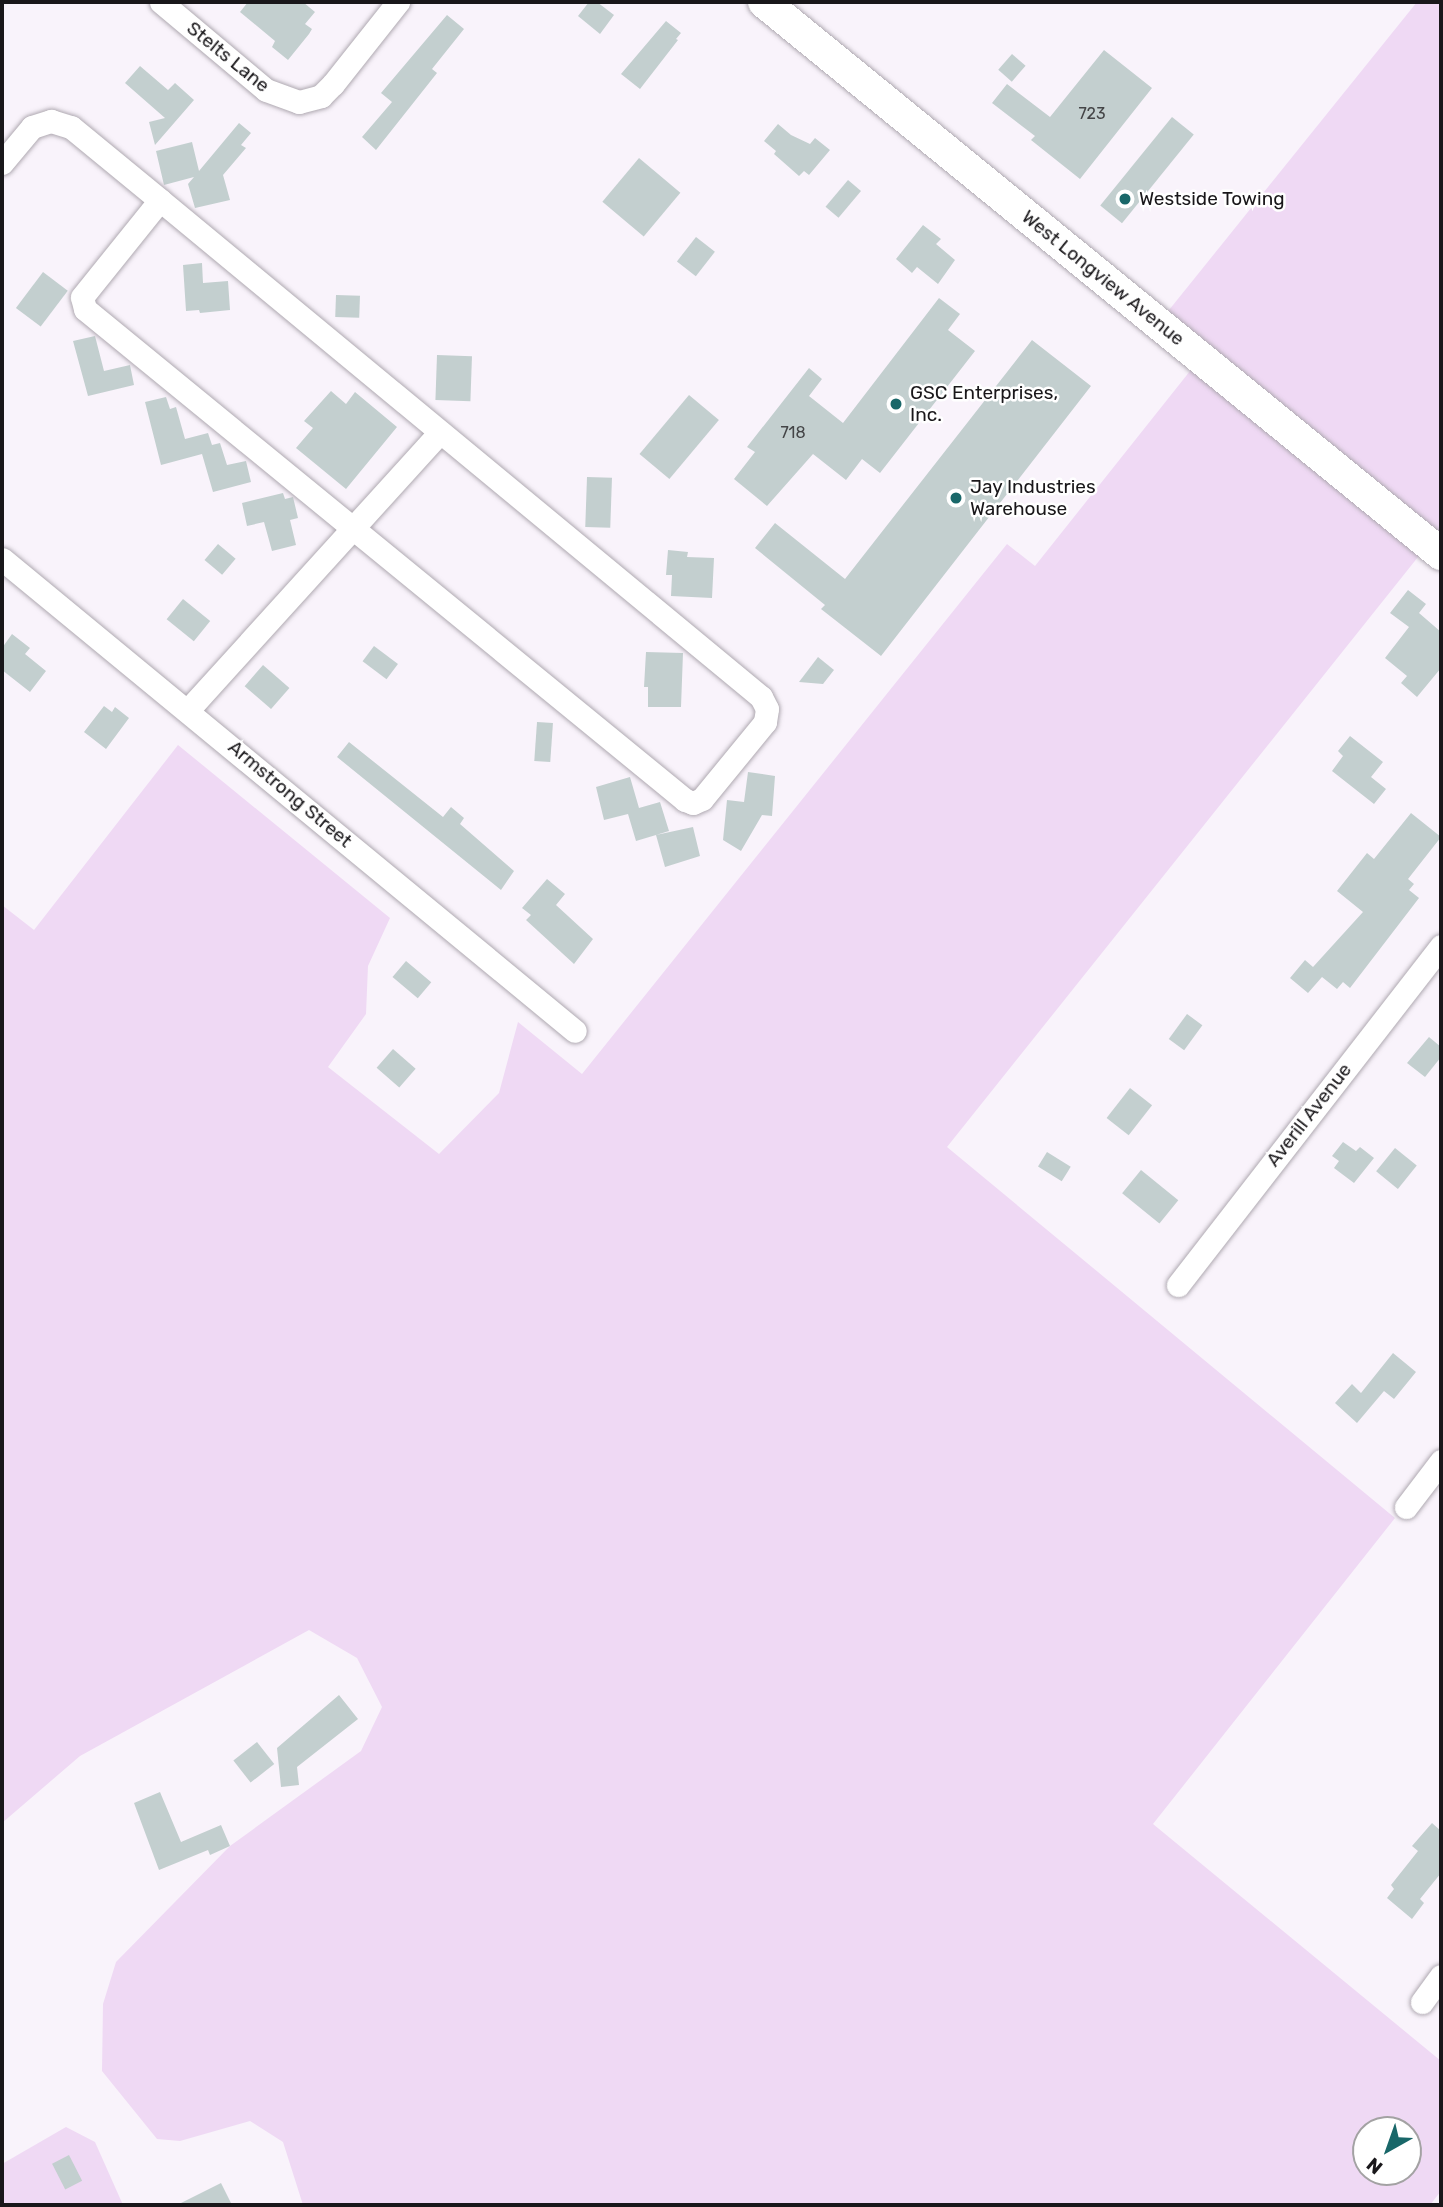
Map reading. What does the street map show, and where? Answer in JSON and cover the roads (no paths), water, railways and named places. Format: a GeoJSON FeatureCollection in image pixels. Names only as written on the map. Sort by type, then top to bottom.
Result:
{"type":"FeatureCollection","features":[{"type":"Feature","properties":{"kind":"street","name":"Stelts Lane"},"geometry":{"type":"LineString","coordinates":[[161,2],[266,90],[299,103],[321,96],[333,84],[398,2]]}},
{"type":"Feature","properties":{"kind":"street","name":"West Longview Avenue"},"geometry":{"type":"LineString","coordinates":[[764,2],[1441,554]]}},
{"type":"Feature","properties":{"kind":"street"},"geometry":{"type":"LineString","coordinates":[[2,163],[33,127],[51,121],[71,127],[160,200],[761,697],[767,709],[765,722],[702,799],[693,803],[685,800],[81,304],[82,297],[160,200]]}},
{"type":"Feature","properties":{"kind":"street"},"geometry":{"type":"LineString","coordinates":[[188,710],[440,432]]}},
{"type":"Feature","properties":{"kind":"street","name":"Armstrong Street"},"geometry":{"type":"LineString","coordinates":[[2,559],[575,1031]]}},
{"type":"Feature","properties":{"kind":"street","name":"Averill Avenue"},"geometry":{"type":"LineString","coordinates":[[1178,1285],[1441,946]]}},
{"type":"Feature","properties":{"kind":"street"},"geometry":{"type":"LineString","coordinates":[[1406,1507],[1441,1461]]}},
{"type":"Feature","properties":{"kind":"street"},"geometry":{"type":"LineString","coordinates":[[1422,2002],[1441,1976]]}},
{"type":"Feature","properties":{"kind":"place","name":"Westside Towing"},"geometry":{"type":"Point","coordinates":[1125,199]}},
{"type":"Feature","properties":{"kind":"place","name":"GSC Enterprises, Inc."},"geometry":{"type":"Point","coordinates":[896,404]}},
{"type":"Feature","properties":{"kind":"place","name":"Jay Industries Warehouse"},"geometry":{"type":"Point","coordinates":[956,498]}}]}
